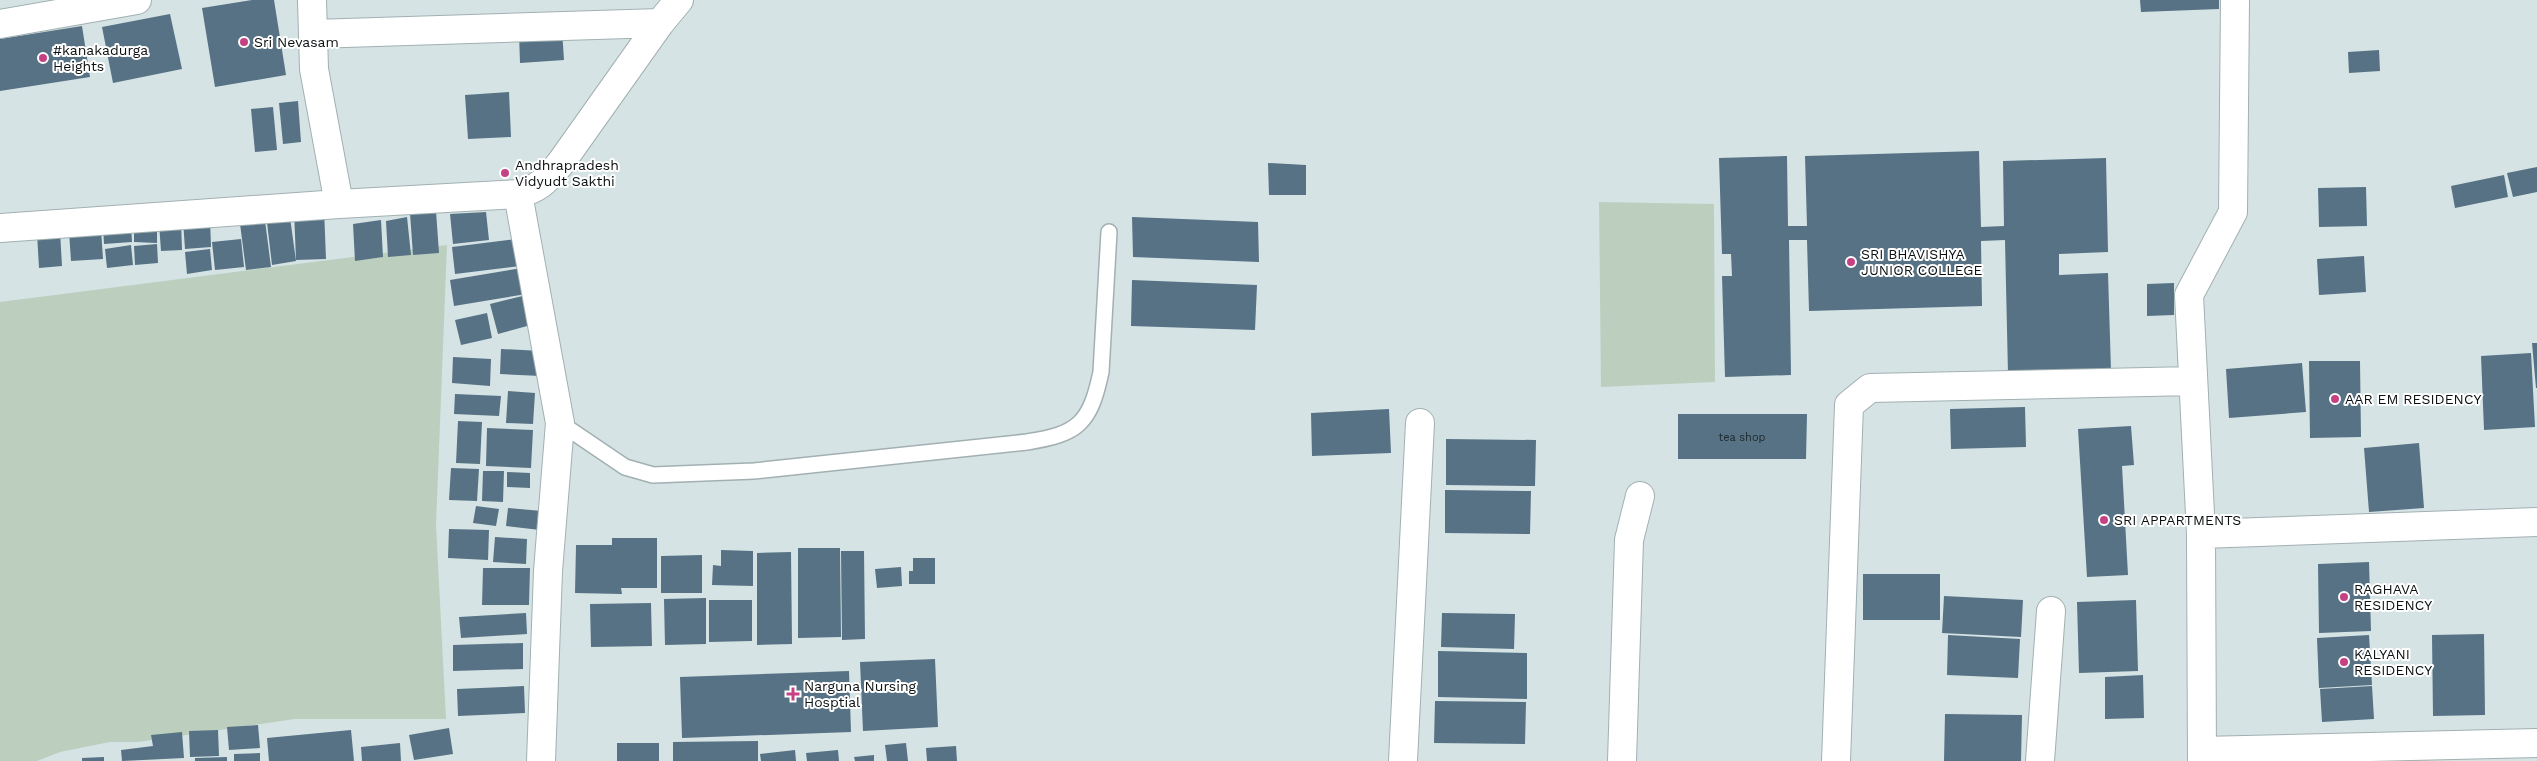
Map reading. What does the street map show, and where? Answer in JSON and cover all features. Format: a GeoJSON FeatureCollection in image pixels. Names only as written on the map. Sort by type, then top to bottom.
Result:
{"type":"FeatureCollection","features":[{"type":"Feature","properties":{"kind":"street"},"geometry":{"type":"LineString","coordinates":[[0,24],[137,0]]}},
{"type":"Feature","properties":{"kind":"street"},"geometry":{"type":"LineString","coordinates":[[312,0],[314,69],[339,204]]}},
{"type":"Feature","properties":{"kind":"street"},"geometry":{"type":"LineString","coordinates":[[0,228],[339,204],[518,194],[542,186],[560,164],[660,23],[679,0]]}},
{"type":"Feature","properties":{"kind":"street"},"geometry":{"type":"LineString","coordinates":[[2235,0],[2233,212],[2189,295],[2201,534],[2202,756],[2537,743]]}},
{"type":"Feature","properties":{"kind":"street"},"geometry":{"type":"LineString","coordinates":[[314,34],[660,23]]}},
{"type":"Feature","properties":{"kind":"street"},"geometry":{"type":"LineString","coordinates":[[518,194],[560,424],[548,571],[541,761]]}},
{"type":"Feature","properties":{"kind":"street"},"geometry":{"type":"LineString","coordinates":[[1836,761],[1849,405],[1870,388],[2193,382]]}},
{"type":"Feature","properties":{"kind":"street"},"geometry":{"type":"LineString","coordinates":[[1403,761],[1420,423]]}},
{"type":"Feature","properties":{"kind":"street"},"geometry":{"type":"LineString","coordinates":[[1622,761],[1630,540],[1640,496]]}},
{"type":"Feature","properties":{"kind":"street"},"geometry":{"type":"LineString","coordinates":[[2201,534],[2537,522]]}},
{"type":"Feature","properties":{"kind":"street"},"geometry":{"type":"LineString","coordinates":[[2040,761],[2051,611]]}},
{"type":"Feature","properties":{"kind":"lane"},"geometry":{"type":"LineString","coordinates":[[560,424],[625,467],[653,475],[754,471],[1027,442],[1062,436],[1082,420],[1090,409],[1098,390],[1101,372],[1109,232]]}},
{"type":"Feature","properties":{"kind":"green space"},"geometry":{"type":"Polygon","coordinates":[[[1599,202],[1714,204],[1715,382],[1601,387],[1599,202]]]}},
{"type":"Feature","properties":{"kind":"green space"},"geometry":{"type":"Polygon","coordinates":[[[447,245],[436,525],[446,719],[295,719],[138,742],[110,742],[60,752],[37,761],[0,761],[0,302],[447,245]]]}},
{"type":"Feature","properties":{"kind":"building","name":"Sri Nevasam"},"geometry":{"type":"Polygon","coordinates":[[[252,0],[274,0],[286,75],[215,87],[202,8],[252,0]]]}},
{"type":"Feature","properties":{"kind":"building"},"geometry":{"type":"Polygon","coordinates":[[[2140,0],[2219,0],[2219,9],[2141,12],[2140,0]]]}},
{"type":"Feature","properties":{"kind":"building"},"geometry":{"type":"Polygon","coordinates":[[[170,14],[182,69],[113,83],[102,27],[170,14]]]}},
{"type":"Feature","properties":{"kind":"building","name":"#kanakadurga Heights"},"geometry":{"type":"Polygon","coordinates":[[[82,26],[90,77],[0,91],[0,39],[82,26]]]}},
{"type":"Feature","properties":{"kind":"building"},"geometry":{"type":"Polygon","coordinates":[[[562,30],[564,60],[520,63],[519,33],[562,30]]]}},
{"type":"Feature","properties":{"kind":"building"},"geometry":{"type":"Polygon","coordinates":[[[2379,50],[2380,71],[2349,73],[2348,52],[2379,50]]]}},
{"type":"Feature","properties":{"kind":"building"},"geometry":{"type":"Polygon","coordinates":[[[509,92],[511,137],[468,139],[465,95],[509,92]]]}},
{"type":"Feature","properties":{"kind":"building"},"geometry":{"type":"Polygon","coordinates":[[[298,101],[301,142],[283,144],[279,103],[298,101]]]}},
{"type":"Feature","properties":{"kind":"building"},"geometry":{"type":"Polygon","coordinates":[[[273,107],[277,150],[255,152],[251,109],[273,107]]]}},
{"type":"Feature","properties":{"kind":"building"},"geometry":{"type":"Polygon","coordinates":[[[1979,151],[1981,227],[2004,226],[2003,161],[2106,158],[2108,252],[2059,254],[2059,275],[2108,273],[2111,371],[2008,374],[2005,240],[1981,241],[1982,306],[1809,311],[1807,240],[1789,240],[1791,375],[1725,377],[1722,276],[1732,276],[1731,254],[1722,254],[1719,158],[1787,156],[1788,226],[1807,226],[1805,156],[1979,151]]]}},
{"type":"Feature","properties":{"kind":"building"},"geometry":{"type":"Polygon","coordinates":[[[1268,163],[1306,165],[1306,195],[1269,195],[1268,163]]]}},
{"type":"Feature","properties":{"kind":"building"},"geometry":{"type":"Polygon","coordinates":[[[2537,167],[2537,192],[2513,197],[2507,173],[2537,167]]]}},
{"type":"Feature","properties":{"kind":"building"},"geometry":{"type":"Polygon","coordinates":[[[2504,175],[2508,197],[2455,208],[2451,186],[2504,175]]]}},
{"type":"Feature","properties":{"kind":"building"},"geometry":{"type":"Polygon","coordinates":[[[2366,187],[2367,226],[2319,227],[2318,188],[2366,187]]]}},
{"type":"Feature","properties":{"kind":"building"},"geometry":{"type":"Polygon","coordinates":[[[324,209],[326,259],[296,260],[294,210],[324,209]]]}},
{"type":"Feature","properties":{"kind":"building"},"geometry":{"type":"Polygon","coordinates":[[[289,210],[296,261],[272,265],[266,214],[289,210]]]}},
{"type":"Feature","properties":{"kind":"building"},"geometry":{"type":"Polygon","coordinates":[[[436,211],[439,253],[413,255],[410,213],[436,211]]]}},
{"type":"Feature","properties":{"kind":"building"},"geometry":{"type":"Polygon","coordinates":[[[486,212],[489,240],[453,244],[450,214],[486,212]]]}},
{"type":"Feature","properties":{"kind":"building"},"geometry":{"type":"Polygon","coordinates":[[[264,213],[271,267],[246,270],[239,216],[264,213]]]}},
{"type":"Feature","properties":{"kind":"building"},"geometry":{"type":"Polygon","coordinates":[[[407,217],[411,255],[388,257],[386,221],[407,217]]]}},
{"type":"Feature","properties":{"kind":"building"},"geometry":{"type":"Polygon","coordinates":[[[1132,217],[1258,222],[1259,262],[1133,257],[1132,217]]]}},
{"type":"Feature","properties":{"kind":"building"},"geometry":{"type":"Polygon","coordinates":[[[210,218],[211,247],[185,249],[183,220],[210,218]]]}},
{"type":"Feature","properties":{"kind":"building"},"geometry":{"type":"Polygon","coordinates":[[[381,220],[383,257],[355,261],[353,224],[381,220]]]}},
{"type":"Feature","properties":{"kind":"building"},"geometry":{"type":"Polygon","coordinates":[[[181,222],[182,250],[161,251],[159,223],[181,222]]]}},
{"type":"Feature","properties":{"kind":"building"},"geometry":{"type":"Polygon","coordinates":[[[134,223],[157,223],[157,243],[134,242],[134,223]]]}},
{"type":"Feature","properties":{"kind":"building"},"geometry":{"type":"Polygon","coordinates":[[[131,224],[132,242],[104,244],[103,226],[131,224]]]}},
{"type":"Feature","properties":{"kind":"building"},"geometry":{"type":"Polygon","coordinates":[[[101,229],[103,259],[71,261],[69,231],[101,229]]]}},
{"type":"Feature","properties":{"kind":"building"},"geometry":{"type":"Polygon","coordinates":[[[60,231],[62,266],[39,268],[37,233],[60,231]]]}},
{"type":"Feature","properties":{"kind":"building"},"geometry":{"type":"Polygon","coordinates":[[[241,239],[244,267],[215,270],[212,242],[241,239]]]}},
{"type":"Feature","properties":{"kind":"building"},"geometry":{"type":"Polygon","coordinates":[[[517,239],[520,266],[455,274],[452,247],[517,239]]]}},
{"type":"Feature","properties":{"kind":"building"},"geometry":{"type":"Polygon","coordinates":[[[157,244],[158,263],[135,265],[134,246],[157,244]]]}},
{"type":"Feature","properties":{"kind":"building"},"geometry":{"type":"Polygon","coordinates":[[[131,245],[133,265],[107,268],[105,249],[131,245]]]}},
{"type":"Feature","properties":{"kind":"building"},"geometry":{"type":"Polygon","coordinates":[[[210,249],[212,270],[187,274],[185,252],[210,249]]]}},
{"type":"Feature","properties":{"kind":"building"},"geometry":{"type":"Polygon","coordinates":[[[2364,256],[2366,292],[2319,295],[2317,259],[2364,256]]]}},
{"type":"Feature","properties":{"kind":"building"},"geometry":{"type":"Polygon","coordinates":[[[522,268],[526,294],[454,306],[450,280],[522,268]]]}},
{"type":"Feature","properties":{"kind":"building"},"geometry":{"type":"Polygon","coordinates":[[[1132,280],[1257,285],[1255,330],[1131,326],[1132,280]]]}},
{"type":"Feature","properties":{"kind":"building"},"geometry":{"type":"Polygon","coordinates":[[[2174,283],[2174,315],[2147,316],[2147,284],[2174,283]]]}},
{"type":"Feature","properties":{"kind":"building"},"geometry":{"type":"Polygon","coordinates":[[[531,294],[538,323],[498,334],[490,304],[531,294]]]}},
{"type":"Feature","properties":{"kind":"building"},"geometry":{"type":"Polygon","coordinates":[[[487,313],[492,338],[461,345],[455,320],[487,313]]]}},
{"type":"Feature","properties":{"kind":"building"},"geometry":{"type":"Polygon","coordinates":[[[2532,343],[2537,343],[2537,388],[2536,388],[2532,343]]]}},
{"type":"Feature","properties":{"kind":"building"},"geometry":{"type":"Polygon","coordinates":[[[501,349],[542,351],[541,376],[500,374],[501,349]]]}},
{"type":"Feature","properties":{"kind":"building"},"geometry":{"type":"Polygon","coordinates":[[[2531,353],[2535,427],[2484,430],[2481,356],[2531,353]]]}},
{"type":"Feature","properties":{"kind":"building"},"geometry":{"type":"Polygon","coordinates":[[[453,357],[491,359],[490,386],[452,383],[453,357]]]}},
{"type":"Feature","properties":{"kind":"building","name":"AAR EM RESIDENCY"},"geometry":{"type":"Polygon","coordinates":[[[2309,361],[2360,361],[2361,437],[2310,438],[2309,361]]]}},
{"type":"Feature","properties":{"kind":"building"},"geometry":{"type":"Polygon","coordinates":[[[2302,363],[2306,412],[2229,418],[2226,369],[2302,363]]]}},
{"type":"Feature","properties":{"kind":"building"},"geometry":{"type":"Polygon","coordinates":[[[508,391],[535,393],[533,424],[506,423],[508,391]]]}},
{"type":"Feature","properties":{"kind":"building"},"geometry":{"type":"Polygon","coordinates":[[[455,394],[501,396],[499,416],[454,414],[455,394]]]}},
{"type":"Feature","properties":{"kind":"building"},"geometry":{"type":"Polygon","coordinates":[[[2025,407],[2026,447],[1951,449],[1950,409],[2025,407]]]}},
{"type":"Feature","properties":{"kind":"building"},"geometry":{"type":"Polygon","coordinates":[[[1389,409],[1391,453],[1312,456],[1311,413],[1389,409]]]}},
{"type":"Feature","properties":{"kind":"building"},"geometry":{"type":"Polygon","coordinates":[[[1678,414],[1807,414],[1806,459],[1678,459],[1678,414]]]}},
{"type":"Feature","properties":{"kind":"building"},"geometry":{"type":"Polygon","coordinates":[[[458,421],[482,422],[480,464],[456,463],[458,421]]]}},
{"type":"Feature","properties":{"kind":"building","name":"SRI APPARTMENTS"},"geometry":{"type":"Polygon","coordinates":[[[2131,426],[2134,465],[2122,466],[2128,575],[2087,577],[2078,429],[2131,426]]]}},
{"type":"Feature","properties":{"kind":"building"},"geometry":{"type":"Polygon","coordinates":[[[487,428],[533,430],[531,468],[486,466],[487,428]]]}},
{"type":"Feature","properties":{"kind":"building"},"geometry":{"type":"Polygon","coordinates":[[[1446,439],[1536,440],[1535,486],[1446,485],[1446,439]]]}},
{"type":"Feature","properties":{"kind":"building"},"geometry":{"type":"Polygon","coordinates":[[[2419,443],[2424,508],[2369,512],[2364,448],[2419,443]]]}},
{"type":"Feature","properties":{"kind":"building"},"geometry":{"type":"Polygon","coordinates":[[[451,468],[479,469],[477,501],[449,500],[451,468]]]}},
{"type":"Feature","properties":{"kind":"building"},"geometry":{"type":"Polygon","coordinates":[[[483,471],[504,471],[503,502],[482,501],[483,471]]]}},
{"type":"Feature","properties":{"kind":"building"},"geometry":{"type":"Polygon","coordinates":[[[507,472],[530,473],[530,488],[507,487],[507,472]]]}},
{"type":"Feature","properties":{"kind":"building"},"geometry":{"type":"Polygon","coordinates":[[[1445,490],[1531,491],[1530,534],[1445,533],[1445,490]]]}},
{"type":"Feature","properties":{"kind":"building"},"geometry":{"type":"Polygon","coordinates":[[[476,506],[499,509],[496,526],[473,523],[476,506]]]}},
{"type":"Feature","properties":{"kind":"building"},"geometry":{"type":"Polygon","coordinates":[[[508,508],[542,511],[540,530],[506,526],[508,508]]]}},
{"type":"Feature","properties":{"kind":"building"},"geometry":{"type":"Polygon","coordinates":[[[449,529],[489,530],[488,560],[448,558],[449,529]]]}},
{"type":"Feature","properties":{"kind":"building"},"geometry":{"type":"Polygon","coordinates":[[[495,537],[527,539],[526,564],[493,562],[495,537]]]}},
{"type":"Feature","properties":{"kind":"building"},"geometry":{"type":"Polygon","coordinates":[[[612,538],[657,538],[657,588],[621,588],[622,594],[575,593],[576,545],[612,545],[612,538]]]}},
{"type":"Feature","properties":{"kind":"building"},"geometry":{"type":"Polygon","coordinates":[[[798,548],[840,548],[841,637],[798,638],[798,548]]]}},
{"type":"Feature","properties":{"kind":"building"},"geometry":{"type":"Polygon","coordinates":[[[721,550],[753,551],[753,586],[712,585],[713,565],[721,566],[721,550]]]}},
{"type":"Feature","properties":{"kind":"building"},"geometry":{"type":"Polygon","coordinates":[[[841,551],[864,551],[865,639],[842,640],[841,551]]]}},
{"type":"Feature","properties":{"kind":"building"},"geometry":{"type":"Polygon","coordinates":[[[791,552],[792,644],[757,645],[757,553],[791,552]]]}},
{"type":"Feature","properties":{"kind":"building"},"geometry":{"type":"Polygon","coordinates":[[[702,555],[702,593],[661,593],[661,556],[702,555]]]}},
{"type":"Feature","properties":{"kind":"building"},"geometry":{"type":"Polygon","coordinates":[[[913,558],[935,558],[935,584],[909,584],[909,571],[913,571],[913,558]]]}},
{"type":"Feature","properties":{"kind":"building","name":"RAGHAVA RESIDENCY"},"geometry":{"type":"Polygon","coordinates":[[[2369,562],[2371,631],[2319,633],[2318,564],[2369,562]]]}},
{"type":"Feature","properties":{"kind":"building"},"geometry":{"type":"Polygon","coordinates":[[[901,567],[902,586],[877,588],[875,569],[901,567]]]}},
{"type":"Feature","properties":{"kind":"building"},"geometry":{"type":"Polygon","coordinates":[[[483,568],[530,568],[529,605],[482,605],[483,568]]]}},
{"type":"Feature","properties":{"kind":"building"},"geometry":{"type":"Polygon","coordinates":[[[1863,574],[1940,574],[1940,620],[1863,620],[1863,574]]]}},
{"type":"Feature","properties":{"kind":"building"},"geometry":{"type":"Polygon","coordinates":[[[1944,596],[2023,600],[2021,637],[1942,633],[1944,596]]]}},
{"type":"Feature","properties":{"kind":"building"},"geometry":{"type":"Polygon","coordinates":[[[706,598],[706,644],[665,645],[664,599],[706,598]]]}},
{"type":"Feature","properties":{"kind":"building"},"geometry":{"type":"Polygon","coordinates":[[[709,600],[752,600],[752,641],[709,642],[709,600]]]}},
{"type":"Feature","properties":{"kind":"building"},"geometry":{"type":"Polygon","coordinates":[[[2136,600],[2138,671],[2079,673],[2077,602],[2136,600]]]}},
{"type":"Feature","properties":{"kind":"building"},"geometry":{"type":"Polygon","coordinates":[[[651,603],[652,646],[591,647],[590,604],[651,603]]]}},
{"type":"Feature","properties":{"kind":"building"},"geometry":{"type":"Polygon","coordinates":[[[526,613],[527,634],[461,638],[459,617],[526,613]]]}},
{"type":"Feature","properties":{"kind":"building"},"geometry":{"type":"Polygon","coordinates":[[[1442,613],[1515,614],[1514,649],[1441,647],[1442,613]]]}},
{"type":"Feature","properties":{"kind":"building"},"geometry":{"type":"Polygon","coordinates":[[[2484,634],[2485,715],[2433,716],[2432,635],[2484,634]]]}},
{"type":"Feature","properties":{"kind":"building"},"geometry":{"type":"Polygon","coordinates":[[[1948,635],[2020,639],[2018,678],[1947,675],[1948,635]]]}},
{"type":"Feature","properties":{"kind":"building","name":"KALYANI RESIDENCY"},"geometry":{"type":"Polygon","coordinates":[[[2369,635],[2372,685],[2319,688],[2317,638],[2369,635]]]}},
{"type":"Feature","properties":{"kind":"building"},"geometry":{"type":"Polygon","coordinates":[[[523,643],[523,669],[453,671],[453,645],[523,643]]]}},
{"type":"Feature","properties":{"kind":"building"},"geometry":{"type":"Polygon","coordinates":[[[1438,651],[1527,653],[1527,699],[1438,697],[1438,651]]]}},
{"type":"Feature","properties":{"kind":"building"},"geometry":{"type":"Polygon","coordinates":[[[935,659],[938,727],[863,731],[860,662],[935,659]]]}},
{"type":"Feature","properties":{"kind":"building"},"geometry":{"type":"Polygon","coordinates":[[[849,671],[851,732],[682,738],[680,677],[849,671]]]}},
{"type":"Feature","properties":{"kind":"building"},"geometry":{"type":"Polygon","coordinates":[[[2143,675],[2144,718],[2105,719],[2105,677],[2143,675]]]}},
{"type":"Feature","properties":{"kind":"building"},"geometry":{"type":"Polygon","coordinates":[[[524,686],[525,713],[458,716],[457,689],[524,686]]]}},
{"type":"Feature","properties":{"kind":"building"},"geometry":{"type":"Polygon","coordinates":[[[2372,686],[2374,719],[2322,722],[2320,689],[2372,686]]]}},
{"type":"Feature","properties":{"kind":"building"},"geometry":{"type":"Polygon","coordinates":[[[1435,701],[1526,702],[1525,744],[1434,743],[1435,701]]]}},
{"type":"Feature","properties":{"kind":"building"},"geometry":{"type":"Polygon","coordinates":[[[1945,714],[2022,715],[2021,761],[1944,761],[1945,714]]]}},
{"type":"Feature","properties":{"kind":"building"},"geometry":{"type":"Polygon","coordinates":[[[258,725],[260,748],[229,750],[227,727],[258,725]]]}},
{"type":"Feature","properties":{"kind":"building"},"geometry":{"type":"Polygon","coordinates":[[[449,728],[453,754],[414,760],[409,735],[449,728]]]}},
{"type":"Feature","properties":{"kind":"building"},"geometry":{"type":"Polygon","coordinates":[[[218,730],[219,756],[190,757],[189,731],[218,730]]]}},
{"type":"Feature","properties":{"kind":"building"},"geometry":{"type":"Polygon","coordinates":[[[351,730],[354,761],[269,761],[267,738],[351,730]]]}},
{"type":"Feature","properties":{"kind":"building"},"geometry":{"type":"Polygon","coordinates":[[[182,732],[184,758],[122,761],[121,750],[153,746],[151,735],[182,732]]]}},
{"type":"Feature","properties":{"kind":"building"},"geometry":{"type":"Polygon","coordinates":[[[758,741],[758,761],[673,761],[673,742],[758,741]]]}},
{"type":"Feature","properties":{"kind":"building"},"geometry":{"type":"Polygon","coordinates":[[[400,743],[401,761],[362,761],[361,747],[400,743]]]}},
{"type":"Feature","properties":{"kind":"building"},"geometry":{"type":"Polygon","coordinates":[[[617,743],[659,743],[659,761],[617,761],[617,743]]]}},
{"type":"Feature","properties":{"kind":"building"},"geometry":{"type":"Polygon","coordinates":[[[906,743],[908,761],[887,761],[885,745],[906,743]]]}},
{"type":"Feature","properties":{"kind":"building"},"geometry":{"type":"Polygon","coordinates":[[[956,746],[957,761],[927,761],[926,748],[956,746]]]}},
{"type":"Feature","properties":{"kind":"building"},"geometry":{"type":"Polygon","coordinates":[[[795,750],[796,761],[761,761],[760,754],[795,750]]]}},
{"type":"Feature","properties":{"kind":"building"},"geometry":{"type":"Polygon","coordinates":[[[838,750],[839,761],[807,761],[806,753],[838,750]]]}},
{"type":"Feature","properties":{"kind":"building"},"geometry":{"type":"Polygon","coordinates":[[[260,753],[260,761],[234,761],[234,754],[260,753]]]}},
{"type":"Feature","properties":{"kind":"building"},"geometry":{"type":"Polygon","coordinates":[[[874,755],[874,761],[855,761],[854,757],[874,755]]]}},
{"type":"Feature","properties":{"kind":"building"},"geometry":{"type":"Polygon","coordinates":[[[104,757],[104,761],[82,761],[82,758],[104,757]]]}},
{"type":"Feature","properties":{"kind":"building"},"geometry":{"type":"Polygon","coordinates":[[[227,757],[227,761],[195,761],[195,758],[227,757]]]}},
{"type":"Feature","properties":{"kind":"place","name":"Sri Nevasam"},"geometry":{"type":"Point","coordinates":[244,42]}},
{"type":"Feature","properties":{"kind":"place","name":"#kanakadurga Heights"},"geometry":{"type":"Point","coordinates":[43,58]}},
{"type":"Feature","properties":{"kind":"place","name":"Andhrapradesh Vidyudt Sakthi"},"geometry":{"type":"Point","coordinates":[505,173]}},
{"type":"Feature","properties":{"kind":"place","name":"SRI BHAVISHYA JUNIOR COLLEGE"},"geometry":{"type":"Point","coordinates":[1851,262]}},
{"type":"Feature","properties":{"kind":"place","name":"AAR EM RESIDENCY"},"geometry":{"type":"Point","coordinates":[2335,399]}},
{"type":"Feature","properties":{"kind":"place","name":"SRI APPARTMENTS"},"geometry":{"type":"Point","coordinates":[2104,520]}},
{"type":"Feature","properties":{"kind":"place","name":"RAGHAVA RESIDENCY"},"geometry":{"type":"Point","coordinates":[2344,597]}},
{"type":"Feature","properties":{"kind":"place","name":"KALYANI RESIDENCY"},"geometry":{"type":"Point","coordinates":[2344,662]}},
{"type":"Feature","properties":{"kind":"place","name":"Narguna Nursing Hosptial"},"geometry":{"type":"Point","coordinates":[793,694]}}]}
